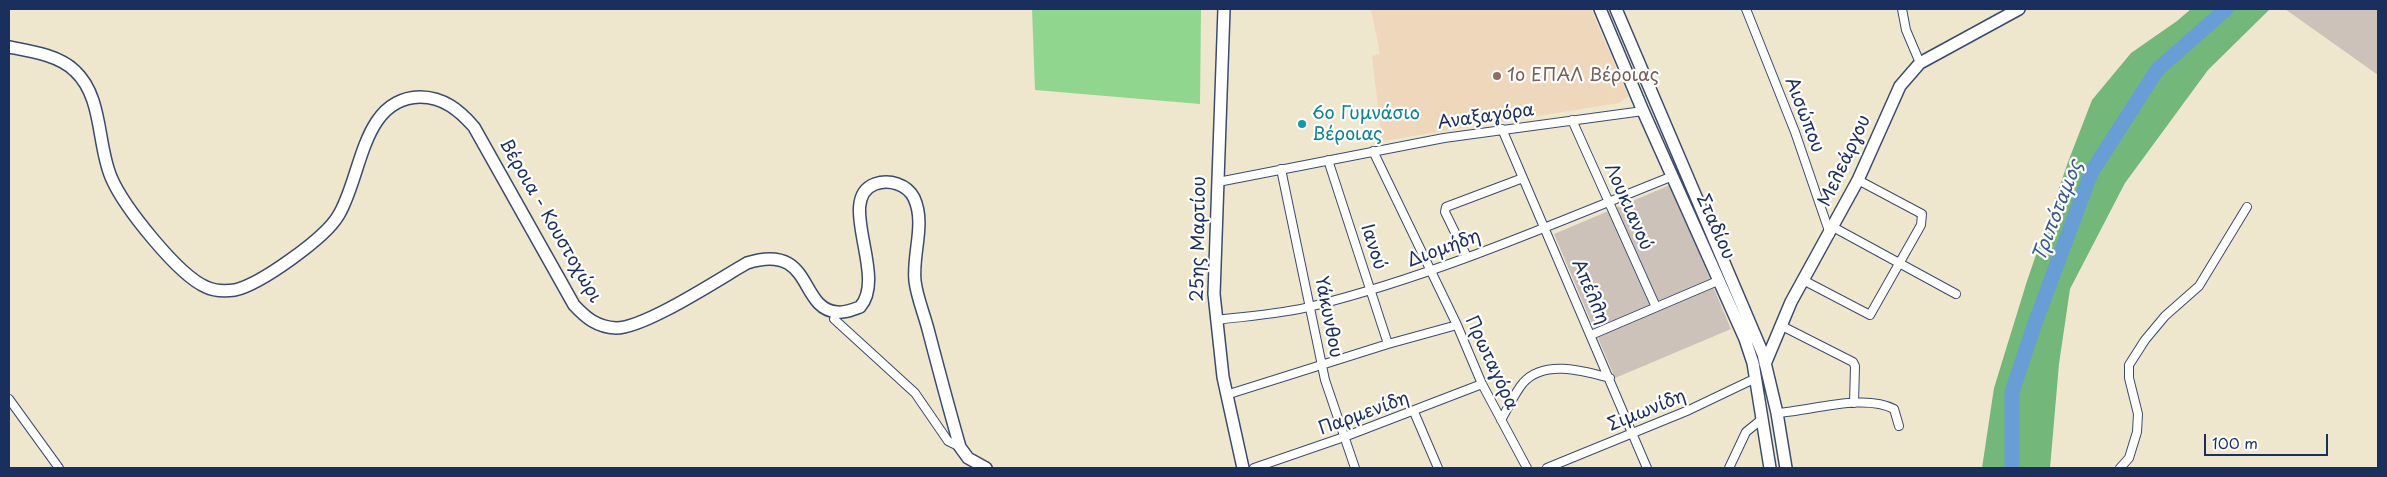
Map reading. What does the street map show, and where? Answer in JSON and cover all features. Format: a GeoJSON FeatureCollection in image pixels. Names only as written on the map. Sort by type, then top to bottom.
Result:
{"type":"FeatureCollection","features":[{"type":"Feature","properties":{"kind":"street","name":"25ης Μαρτίου"},"geometry":{"type":"LineString","coordinates":[[1224,9],[1214,294],[1226,395],[1243,468]]}},
{"type":"Feature","properties":{"kind":"street","name":"Σταδίου"},"geometry":{"type":"LineString","coordinates":[[1600,9],[1643,110],[1746,339],[1756,378],[1770,468]]}},
{"type":"Feature","properties":{"kind":"street","name":"Σταδίου"},"geometry":{"type":"LineString","coordinates":[[1616,9],[1751,323],[1766,363],[1778,413],[1786,468]]}},
{"type":"Feature","properties":{"kind":"street","name":"Αισώπου"},"geometry":{"type":"LineString","coordinates":[[1746,9],[1795,132],[1831,230]]}},
{"type":"Feature","properties":{"kind":"street"},"geometry":{"type":"LineString","coordinates":[[1902,9],[1906,30],[1920,63]]}},
{"type":"Feature","properties":{"kind":"street","name":"Μελεάργου"},"geometry":{"type":"LineString","coordinates":[[1756,378],[1766,363],[1780,326],[1803,280],[1858,180],[1894,97],[1920,63],[2019,9]]}},
{"type":"Feature","properties":{"kind":"street","name":"Βέροια - Κουστοχώρι"},"geometry":{"type":"LineString","coordinates":[[9,47],[48,56],[68,65],[81,78],[92,98],[110,175],[124,202],[175,262],[195,280],[208,288],[235,290],[256,282],[325,232],[343,207],[369,135],[379,118],[398,102],[408,98],[426,98],[450,105],[474,127],[574,305],[584,316],[597,324],[615,328],[630,326],[659,314],[747,264],[761,259],[786,262],[826,310],[837,312]]}},
{"type":"Feature","properties":{"kind":"street","name":"Αναξαγόρα"},"geometry":{"type":"LineString","coordinates":[[1218,182],[1373,151],[1502,129],[1643,110]]}},
{"type":"Feature","properties":{"kind":"street","name":"Λουκιανού"},"geometry":{"type":"LineString","coordinates":[[1572,120],[1656,306]]}},
{"type":"Feature","properties":{"kind":"street","name":"Απέλλη"},"geometry":{"type":"LineString","coordinates":[[1502,129],[1546,228],[1647,468]]}},
{"type":"Feature","properties":{"kind":"street","name":"Πρωταγόρα"},"geometry":{"type":"LineString","coordinates":[[1373,151],[1457,326],[1482,384],[1527,468]]}},
{"type":"Feature","properties":{"kind":"street","name":"Ιανού"},"geometry":{"type":"LineString","coordinates":[[1328,160],[1388,344]]}},
{"type":"Feature","properties":{"kind":"street","name":"Υάκυνθου"},"geometry":{"type":"LineString","coordinates":[[1281,169],[1322,364],[1330,395],[1355,468]]}},
{"type":"Feature","properties":{"kind":"street","name":"Διομήδη"},"geometry":{"type":"LineString","coordinates":[[1216,320],[1311,307],[1371,290],[1546,228],[1673,176]]}},
{"type":"Feature","properties":{"kind":"street"},"geometry":{"type":"LineString","coordinates":[[1467,257],[1444,212],[1446,207],[1523,178]]}},
{"type":"Feature","properties":{"kind":"street"},"geometry":{"type":"LineString","coordinates":[[1803,280],[1870,315],[1921,225],[1922,214],[1858,180]]}},
{"type":"Feature","properties":{"kind":"street"},"geometry":{"type":"LineString","coordinates":[[960,446],[948,441],[915,393],[834,319],[837,312],[860,307],[868,296],[869,273],[859,211],[865,190],[881,182],[900,185],[913,196],[917,207],[918,227],[915,250],[915,282],[960,446],[968,458],[986,468]]}},
{"type":"Feature","properties":{"kind":"street"},"geometry":{"type":"LineString","coordinates":[[2120,468],[2129,458],[2137,432],[2138,414],[2128,378],[2129,365],[2145,340],[2165,316],[2199,286],[2248,207]]}},
{"type":"Feature","properties":{"kind":"street"},"geometry":{"type":"LineString","coordinates":[[1831,230],[1956,294]]}},
{"type":"Feature","properties":{"kind":"street"},"geometry":{"type":"LineString","coordinates":[[1591,335],[1720,280]]}},
{"type":"Feature","properties":{"kind":"street"},"geometry":{"type":"LineString","coordinates":[[1226,395],[1388,344],[1457,326]]}},
{"type":"Feature","properties":{"kind":"street"},"geometry":{"type":"LineString","coordinates":[[1780,326],[1853,362],[1855,366],[1854,403]]}},
{"type":"Feature","properties":{"kind":"street"},"geometry":{"type":"LineString","coordinates":[[1501,420],[1524,381],[1535,375],[1551,370],[1568,368],[1610,378]]}},
{"type":"Feature","properties":{"kind":"street","name":"Σιμωνίδη"},"geometry":{"type":"LineString","coordinates":[[1547,468],[1689,410],[1756,378]]}},
{"type":"Feature","properties":{"kind":"street","name":"Παρμενίδη"},"geometry":{"type":"LineString","coordinates":[[1254,468],[1344,438],[1482,384]]}},
{"type":"Feature","properties":{"kind":"street"},"geometry":{"type":"LineString","coordinates":[[9,399],[59,468]]}},
{"type":"Feature","properties":{"kind":"street"},"geometry":{"type":"LineString","coordinates":[[1778,413],[1854,403],[1888,406],[1894,409],[1899,426]]}},
{"type":"Feature","properties":{"kind":"street"},"geometry":{"type":"LineString","coordinates":[[1414,412],[1438,468]]}},
{"type":"Feature","properties":{"kind":"street"},"geometry":{"type":"LineString","coordinates":[[1729,468],[1746,432],[1762,419]]}},
{"type":"Feature","properties":{"kind":"shaded area","name":"1ο ΕΠΑΛ Βέροιας"},"geometry":{"type":"Polygon","coordinates":[[[1371,9],[1591,9],[1628,96],[1619,103],[1382,141],[1372,56],[1380,54],[1371,9]]]}},
{"type":"Feature","properties":{"kind":"shaded area"},"geometry":{"type":"Polygon","coordinates":[[[2285,9],[2378,9],[2378,75],[2285,9]]]}},
{"type":"Feature","properties":{"kind":"shaded area"},"geometry":{"type":"Polygon","coordinates":[[[1670,185],[1731,329],[1615,378],[1554,234],[1670,185]]]}},
{"type":"Feature","properties":{"kind":"green space"},"geometry":{"type":"Polygon","coordinates":[[[1032,9],[1201,9],[1200,104],[1035,90],[1032,9]]]}},
{"type":"Feature","properties":{"kind":"green space"},"geometry":{"type":"Polygon","coordinates":[[[2191,9],[2270,9],[2208,70],[2125,183],[2070,289],[2059,364],[2050,468],[1982,468],[1994,388],[2027,281],[2068,162],[2092,100],[2131,53],[2191,9]]]}},
{"type":"Feature","properties":{"kind":"waterway","name":"Τριπόταμος"},"geometry":{"type":"LineString","coordinates":[[2012,468],[2012,392],[2035,323],[2091,173],[2157,70],[2226,9]]}},
{"type":"Feature","properties":{"kind":"place","name":"1ο ΕΠΑΛ Βέροιας"},"geometry":{"type":"Point","coordinates":[1497,76]}},
{"type":"Feature","properties":{"kind":"place","name":"6ο Γυμνάσιο Βέροιας"},"geometry":{"type":"Point","coordinates":[1302,124]}}]}
